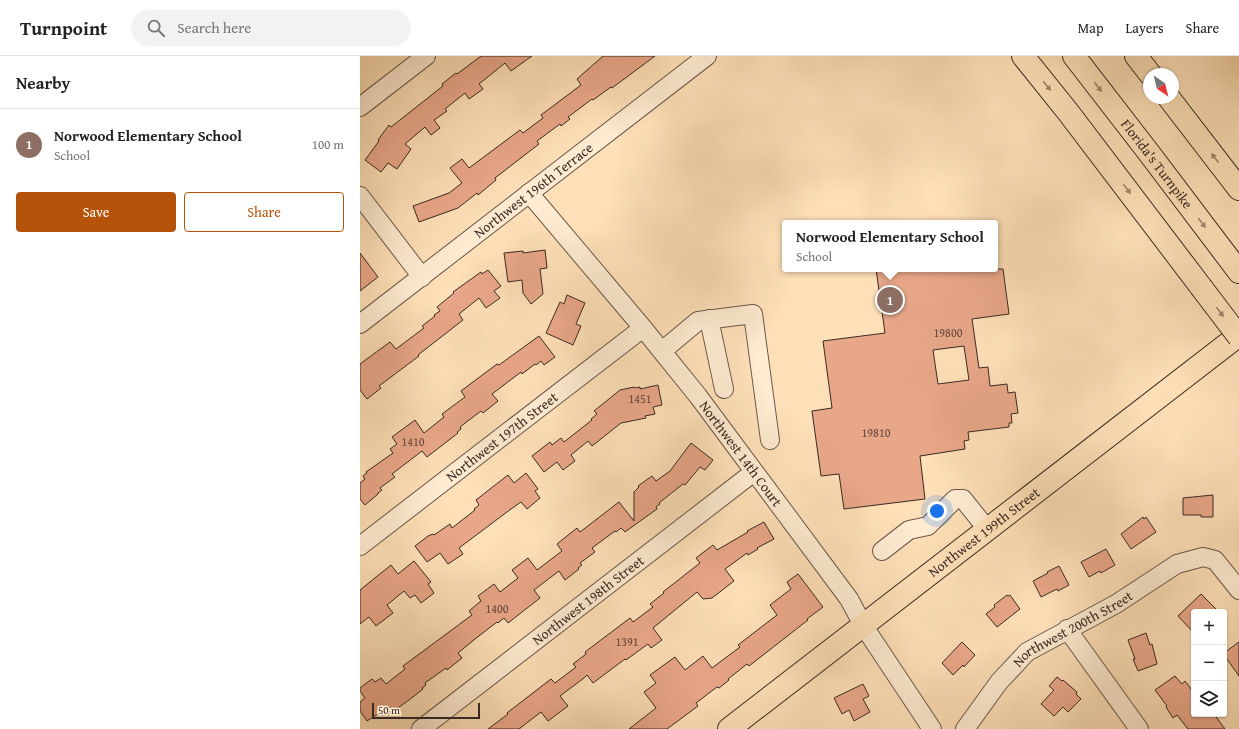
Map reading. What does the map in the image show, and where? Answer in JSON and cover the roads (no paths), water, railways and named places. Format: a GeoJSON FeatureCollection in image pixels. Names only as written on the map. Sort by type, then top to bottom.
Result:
{"type":"FeatureCollection","features":[{"type":"Feature","properties":{"kind":"main road"},"geometry":{"type":"LineString","coordinates":[[1023,56],[1068,112],[1239,336]]}},
{"type":"Feature","properties":{"kind":"main road","name":"Florida's Turnpike"},"geometry":{"type":"LineString","coordinates":[[1074,56],[1236,268]]}},
{"type":"Feature","properties":{"kind":"main road"},"geometry":{"type":"LineString","coordinates":[[1136,56],[1145,68]]}},
{"type":"Feature","properties":{"kind":"main road"},"geometry":{"type":"LineString","coordinates":[[1174,104],[1239,189]]}},
{"type":"Feature","properties":{"kind":"main road","name":"Northwest 199th Street"},"geometry":{"type":"LineString","coordinates":[[729,729],[1239,336]]}},
{"type":"Feature","properties":{"kind":"street"},"geometry":{"type":"LineString","coordinates":[[360,107],[426,56]]}},
{"type":"Feature","properties":{"kind":"street","name":"Northwest 196th Terrace"},"geometry":{"type":"LineString","coordinates":[[360,324],[707,56]]}},
{"type":"Feature","properties":{"kind":"street","name":"Northwest 14th Court"},"geometry":{"type":"LineString","coordinates":[[529,193],[643,328],[698,396],[849,599],[863,625],[932,729]]}},
{"type":"Feature","properties":{"kind":"street"},"geometry":{"type":"LineString","coordinates":[[360,196],[422,277]]}},
{"type":"Feature","properties":{"kind":"street"},"geometry":{"type":"LineString","coordinates":[[662,351],[698,321],[754,314],[770,440]]}},
{"type":"Feature","properties":{"kind":"street"},"geometry":{"type":"LineString","coordinates":[[709,320],[724,389]]}},
{"type":"Feature","properties":{"kind":"street","name":"Northwest 197th Street"},"geometry":{"type":"LineString","coordinates":[[360,546],[643,328]]}},
{"type":"Feature","properties":{"kind":"street","name":"Northwest 198th Street"},"geometry":{"type":"LineString","coordinates":[[421,729],[754,472]]}},
{"type":"Feature","properties":{"kind":"street"},"geometry":{"type":"LineString","coordinates":[[882,551],[909,530],[928,526],[955,499],[963,499],[988,529]]}},
{"type":"Feature","properties":{"kind":"street","name":"Northwest 200th Street"},"geometry":{"type":"LineString","coordinates":[[965,729],[999,682],[1027,652],[1067,629],[1116,604],[1176,564],[1203,556],[1215,560],[1239,590]]}},
{"type":"Feature","properties":{"kind":"street"},"geometry":{"type":"LineString","coordinates":[[1067,629],[1139,729]]}},
{"type":"Feature","properties":{"kind":"place","name":"Norwood Elementary School"},"geometry":{"type":"Point","coordinates":[890,300]}}]}
